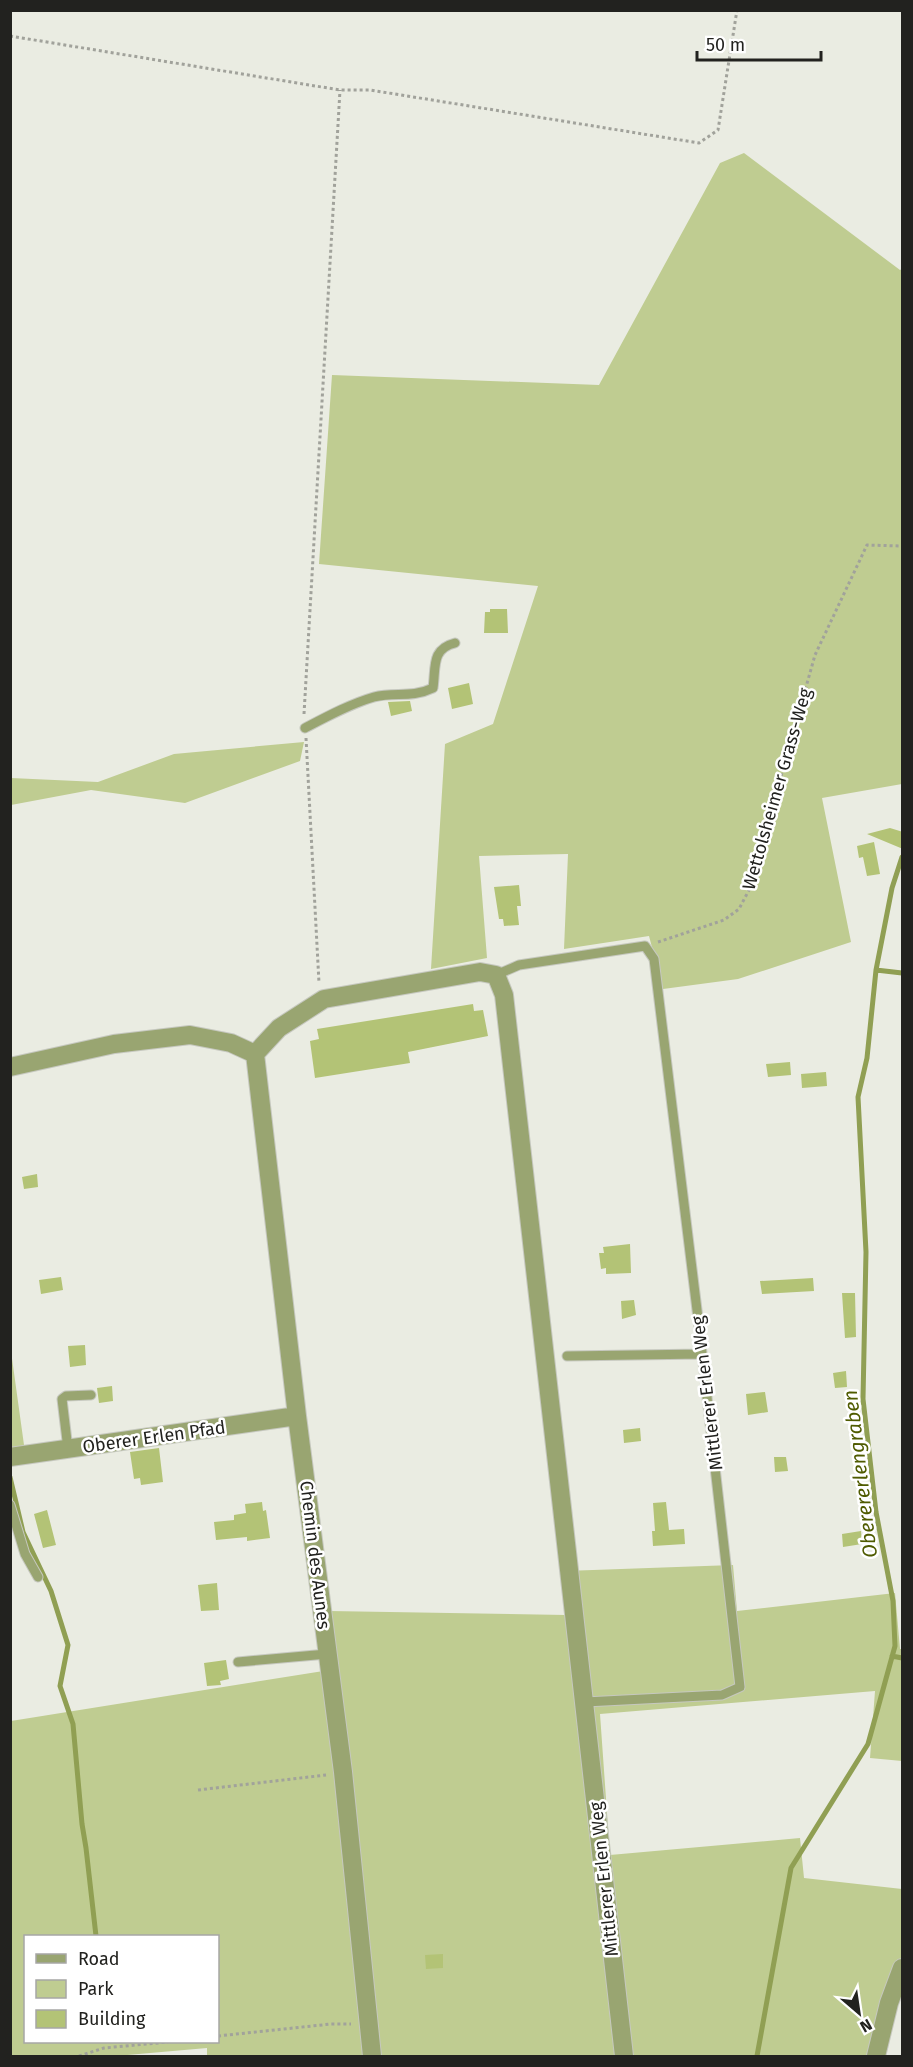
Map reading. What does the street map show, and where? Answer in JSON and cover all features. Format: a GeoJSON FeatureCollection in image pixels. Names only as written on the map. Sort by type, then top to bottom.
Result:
{"type":"FeatureCollection","features":[{"type":"Feature","properties":{"kind":"street"},"geometry":{"type":"LineString","coordinates":[[10,1067],[114,1044],[190,1035],[231,1043],[255,1054],[279,1028],[324,999],[480,972],[496,975]]}},
{"type":"Feature","properties":{"kind":"street","name":"Mittlerer Erlen Weg"},"geometry":{"type":"LineString","coordinates":[[496,975],[504,995],[624,2056]]}},
{"type":"Feature","properties":{"kind":"street","name":"Chemin des Aunes"},"geometry":{"type":"LineString","coordinates":[[255,1054],[297,1416],[343,1772],[372,2056]]}},
{"type":"Feature","properties":{"kind":"street","name":"Oberer Erlen Pfad"},"geometry":{"type":"LineString","coordinates":[[10,1457],[297,1416]]}},
{"type":"Feature","properties":{"kind":"street"},"geometry":{"type":"LineString","coordinates":[[876,2056],[889,2003],[903,1968]]}},
{"type":"Feature","properties":{"kind":"lane"},"geometry":{"type":"LineString","coordinates":[[305,728],[325,717],[375,697],[420,694],[433,688],[438,652],[444,646],[455,643]]}},
{"type":"Feature","properties":{"kind":"lane"},"geometry":{"type":"LineString","coordinates":[[496,975],[519,965],[645,946]]}},
{"type":"Feature","properties":{"kind":"lane","name":"Mittlerer Erlen Weg"},"geometry":{"type":"LineString","coordinates":[[585,1702],[722,1695],[740,1687],[654,959],[645,946]]}},
{"type":"Feature","properties":{"kind":"lane"},"geometry":{"type":"LineString","coordinates":[[567,1356],[702,1354]]}},
{"type":"Feature","properties":{"kind":"lane"},"geometry":{"type":"LineString","coordinates":[[68,1449],[62,1399],[66,1396],[91,1395]]}},
{"type":"Feature","properties":{"kind":"lane"},"geometry":{"type":"LineString","coordinates":[[10,1505],[26,1554],[38,1577]]}},
{"type":"Feature","properties":{"kind":"lane"},"geometry":{"type":"LineString","coordinates":[[238,1662],[327,1654]]}},
{"type":"Feature","properties":{"kind":"path"},"geometry":{"type":"LineString","coordinates":[[10,36],[340,90],[370,90],[699,142],[718,130],[737,10]]}},
{"type":"Feature","properties":{"kind":"path"},"geometry":{"type":"LineString","coordinates":[[324,999],[319,984],[304,714],[340,90]]}},
{"type":"Feature","properties":{"kind":"path","name":"Wettolsheimer Grass-Weg"},"geometry":{"type":"LineString","coordinates":[[645,946],[724,920],[739,909],[749,890],[815,655],[867,545],[903,546]]}},
{"type":"Feature","properties":{"kind":"path"},"geometry":{"type":"LineString","coordinates":[[198,1790],[343,1772]]}},
{"type":"Feature","properties":{"kind":"path"},"geometry":{"type":"LineString","coordinates":[[219,2036],[331,2024],[368,2024]]}},
{"type":"Feature","properties":{"kind":"path"},"geometry":{"type":"LineString","coordinates":[[79,2056],[104,2048],[157,2043]]}},
{"type":"Feature","properties":{"kind":"green space"},"geometry":{"type":"Polygon","coordinates":[[[744,153],[900,270],[902,269],[902,784],[822,798],[851,942],[738,979],[663,989],[649,936],[564,949],[568,854],[479,856],[487,958],[431,969],[445,744],[493,724],[538,586],[319,564],[332,375],[599,385],[720,163],[744,153]]]}},
{"type":"Feature","properties":{"kind":"green space"},"geometry":{"type":"Polygon","coordinates":[[[304,742],[300,761],[185,803],[91,790],[11,805],[11,778],[98,782],[174,754],[304,742]]]}},
{"type":"Feature","properties":{"kind":"green space"},"geometry":{"type":"Polygon","coordinates":[[[10,1344],[24,1445],[11,1450],[10,1450],[10,1344]]]}},
{"type":"Feature","properties":{"kind":"green space"},"geometry":{"type":"Polygon","coordinates":[[[733,1565],[737,1611],[895,1593],[900,1649],[902,1649],[902,1761],[870,1758],[875,1691],[600,1714],[610,1855],[800,1838],[804,1878],[902,1889],[902,1995],[889,2020],[884,2056],[207,2056],[207,2048],[116,2056],[11,2056],[11,1721],[336,1669],[329,1611],[566,1615],[565,1571],[733,1565]]]}},
{"type":"Feature","properties":{"kind":"building"},"geometry":{"type":"Polygon","coordinates":[[[490,609],[507,609],[508,633],[484,633],[485,612],[490,612],[490,609]]]}},
{"type":"Feature","properties":{"kind":"building"},"geometry":{"type":"Polygon","coordinates":[[[469,683],[473,704],[452,709],[448,688],[469,683]]]}},
{"type":"Feature","properties":{"kind":"building"},"geometry":{"type":"Polygon","coordinates":[[[410,701],[412,711],[391,716],[388,702],[410,701]]]}},
{"type":"Feature","properties":{"kind":"building"},"geometry":{"type":"Polygon","coordinates":[[[890,828],[903,832],[903,849],[867,834],[890,828]]]}},
{"type":"Feature","properties":{"kind":"building"},"geometry":{"type":"Polygon","coordinates":[[[874,842],[880,874],[867,876],[863,857],[859,858],[857,846],[874,842]]]}},
{"type":"Feature","properties":{"kind":"building"},"geometry":{"type":"Polygon","coordinates":[[[519,885],[521,906],[517,906],[519,925],[504,926],[503,919],[499,919],[494,887],[519,885]]]}},
{"type":"Feature","properties":{"kind":"building"},"geometry":{"type":"Polygon","coordinates":[[[473,1004],[474,1011],[483,1010],[488,1036],[408,1052],[410,1063],[315,1078],[310,1041],[319,1039],[317,1029],[473,1004]]]}},
{"type":"Feature","properties":{"kind":"building"},"geometry":{"type":"Polygon","coordinates":[[[790,1062],[791,1075],[768,1077],[766,1064],[790,1062]]]}},
{"type":"Feature","properties":{"kind":"building"},"geometry":{"type":"Polygon","coordinates":[[[826,1072],[827,1086],[802,1088],[801,1074],[826,1072]]]}},
{"type":"Feature","properties":{"kind":"building"},"geometry":{"type":"Polygon","coordinates":[[[37,1174],[38,1187],[24,1189],[22,1177],[37,1174]]]}},
{"type":"Feature","properties":{"kind":"building"},"geometry":{"type":"Polygon","coordinates":[[[630,1244],[631,1273],[606,1274],[606,1268],[601,1269],[599,1253],[604,1253],[603,1247],[630,1244]]]}},
{"type":"Feature","properties":{"kind":"building"},"geometry":{"type":"Polygon","coordinates":[[[61,1277],[63,1290],[41,1294],[39,1280],[61,1277]]]}},
{"type":"Feature","properties":{"kind":"building"},"geometry":{"type":"Polygon","coordinates":[[[813,1278],[814,1291],[762,1294],[760,1281],[813,1278]]]}},
{"type":"Feature","properties":{"kind":"building"},"geometry":{"type":"Polygon","coordinates":[[[842,1293],[855,1293],[856,1337],[845,1338],[842,1293]]]}},
{"type":"Feature","properties":{"kind":"building"},"geometry":{"type":"Polygon","coordinates":[[[634,1300],[636,1315],[622,1319],[621,1301],[634,1300]]]}},
{"type":"Feature","properties":{"kind":"building"},"geometry":{"type":"Polygon","coordinates":[[[85,1345],[86,1365],[70,1367],[68,1346],[85,1345]]]}},
{"type":"Feature","properties":{"kind":"building"},"geometry":{"type":"Polygon","coordinates":[[[846,1371],[847,1387],[835,1388],[833,1373],[846,1371]]]}},
{"type":"Feature","properties":{"kind":"building"},"geometry":{"type":"Polygon","coordinates":[[[112,1386],[113,1401],[99,1403],[97,1388],[112,1386]]]}},
{"type":"Feature","properties":{"kind":"building"},"geometry":{"type":"Polygon","coordinates":[[[765,1392],[768,1412],[748,1415],[746,1394],[765,1392]]]}},
{"type":"Feature","properties":{"kind":"building"},"geometry":{"type":"Polygon","coordinates":[[[640,1428],[641,1441],[624,1443],[623,1430],[640,1428]]]}},
{"type":"Feature","properties":{"kind":"building"},"geometry":{"type":"Polygon","coordinates":[[[159,1448],[163,1482],[141,1485],[140,1478],[134,1479],[130,1452],[159,1448]]]}},
{"type":"Feature","properties":{"kind":"building"},"geometry":{"type":"Polygon","coordinates":[[[774,1457],[786,1457],[788,1471],[775,1472],[774,1457]]]}},
{"type":"Feature","properties":{"kind":"building"},"geometry":{"type":"Polygon","coordinates":[[[262,1502],[263,1511],[266,1510],[270,1538],[247,1541],[247,1537],[216,1540],[214,1522],[234,1520],[234,1515],[246,1513],[245,1504],[262,1502]]]}},
{"type":"Feature","properties":{"kind":"building"},"geometry":{"type":"Polygon","coordinates":[[[666,1502],[669,1530],[684,1529],[685,1544],[653,1546],[652,1531],[655,1531],[653,1503],[666,1502]]]}},
{"type":"Feature","properties":{"kind":"building"},"geometry":{"type":"Polygon","coordinates":[[[47,1510],[56,1545],[43,1548],[34,1514],[47,1510]]]}},
{"type":"Feature","properties":{"kind":"building"},"geometry":{"type":"Polygon","coordinates":[[[861,1531],[862,1544],[843,1547],[842,1534],[861,1531]]]}},
{"type":"Feature","properties":{"kind":"building"},"geometry":{"type":"Polygon","coordinates":[[[217,1583],[219,1610],[201,1611],[198,1585],[217,1583]]]}},
{"type":"Feature","properties":{"kind":"building"},"geometry":{"type":"Polygon","coordinates":[[[226,1660],[229,1679],[220,1681],[221,1685],[207,1686],[204,1663],[226,1660]]]}},
{"type":"Feature","properties":{"kind":"building"},"geometry":{"type":"Polygon","coordinates":[[[443,1954],[443,1968],[426,1969],[425,1955],[443,1954]]]}},
{"type":"Feature","properties":{"kind":"waterway","name":"Oberererlengraben"},"geometry":{"type":"LineString","coordinates":[[757,2056],[791,1868],[868,1744],[895,1646],[893,1601],[876,1512],[863,1399],[866,1252],[858,1097],[867,1058],[876,970],[892,888],[902,857]]}},
{"type":"Feature","properties":{"kind":"waterway"},"geometry":{"type":"LineString","coordinates":[[876,970],[902,973]]}},
{"type":"Feature","properties":{"kind":"waterway"},"geometry":{"type":"LineString","coordinates":[[10,1477],[23,1532],[51,1591],[68,1645],[60,1686],[73,1724],[82,1824],[96,1935]]}},
{"type":"Feature","properties":{"kind":"waterway"},"geometry":{"type":"LineString","coordinates":[[892,1656],[902,1658]]}}]}
